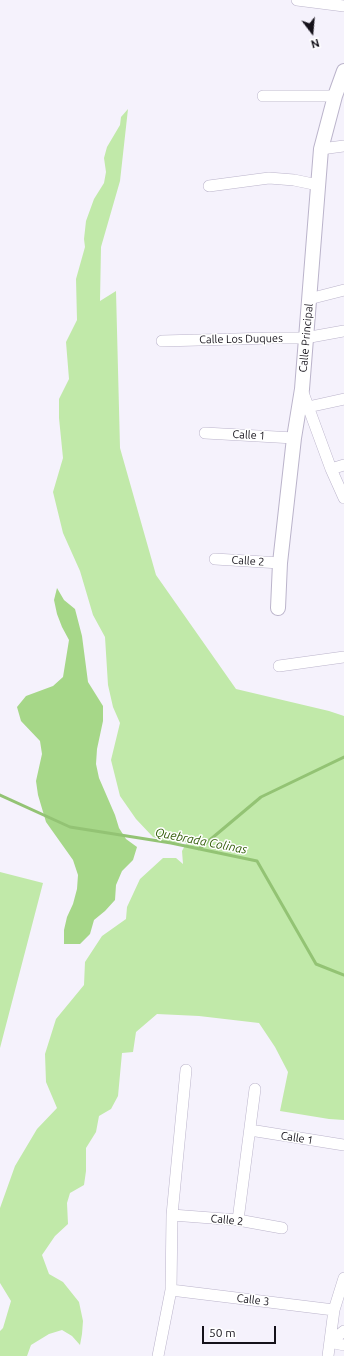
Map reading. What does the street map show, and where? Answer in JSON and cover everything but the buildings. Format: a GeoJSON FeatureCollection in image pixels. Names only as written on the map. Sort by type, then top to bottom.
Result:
{"type":"FeatureCollection","features":[{"type":"Feature","properties":{"kind":"street"},"geometry":{"type":"LineString","coordinates":[[298,0],[344,6]]}},
{"type":"Feature","properties":{"kind":"street","name":"Calle Principal"},"geometry":{"type":"LineString","coordinates":[[278,608],[280,563],[294,438],[302,389],[321,149],[335,96],[344,71]]}},
{"type":"Feature","properties":{"kind":"street"},"geometry":{"type":"LineString","coordinates":[[263,96],[335,96]]}},
{"type":"Feature","properties":{"kind":"street"},"geometry":{"type":"LineString","coordinates":[[321,149],[344,146]]}},
{"type":"Feature","properties":{"kind":"street"},"geometry":{"type":"LineString","coordinates":[[209,186],[269,178],[294,180],[318,185]]}},
{"type":"Feature","properties":{"kind":"street"},"geometry":{"type":"LineString","coordinates":[[309,299],[344,290]]}},
{"type":"Feature","properties":{"kind":"street","name":"Calle Los Duques"},"geometry":{"type":"LineString","coordinates":[[162,341],[305,338],[344,331]]}},
{"type":"Feature","properties":{"kind":"street"},"geometry":{"type":"LineString","coordinates":[[302,389],[331,469],[344,498]]}},
{"type":"Feature","properties":{"kind":"street"},"geometry":{"type":"LineString","coordinates":[[308,407],[344,399]]}},
{"type":"Feature","properties":{"kind":"street","name":"Calle 1"},"geometry":{"type":"LineString","coordinates":[[205,433],[294,438]]}},
{"type":"Feature","properties":{"kind":"street"},"geometry":{"type":"LineString","coordinates":[[331,469],[344,465]]}},
{"type":"Feature","properties":{"kind":"street","name":"Calle 2"},"geometry":{"type":"LineString","coordinates":[[215,559],[280,563]]}},
{"type":"Feature","properties":{"kind":"street"},"geometry":{"type":"LineString","coordinates":[[279,666],[344,657]]}},
{"type":"Feature","properties":{"kind":"street"},"geometry":{"type":"LineString","coordinates":[[158,1356],[171,1290],[172,1215],[186,1070]]}},
{"type":"Feature","properties":{"kind":"street"},"geometry":{"type":"LineString","coordinates":[[238,1220],[254,1090]]}},
{"type":"Feature","properties":{"kind":"street","name":"Calle 1"},"geometry":{"type":"LineString","coordinates":[[250,1130],[344,1145]]}},
{"type":"Feature","properties":{"kind":"street","name":"Calle 2"},"geometry":{"type":"LineString","coordinates":[[172,1215],[238,1220],[282,1228]]}},
{"type":"Feature","properties":{"kind":"street"},"geometry":{"type":"LineString","coordinates":[[328,1356],[334,1310],[344,1278]]}},
{"type":"Feature","properties":{"kind":"street","name":"Calle 3"},"geometry":{"type":"LineString","coordinates":[[171,1290],[334,1310]]}},
{"type":"Feature","properties":{"kind":"street"},"geometry":{"type":"LineString","coordinates":[[330,1342],[344,1331]]}},
{"type":"Feature","properties":{"kind":"street"},"geometry":{"type":"LineString","coordinates":[[330,1342],[344,1345]]}},
{"type":"Feature","properties":{"kind":"green space"},"geometry":{"type":"Polygon","coordinates":[[[128,109],[120,181],[101,247],[100,301],[116,291],[120,448],[156,575],[236,689],[329,711],[344,716],[344,1120],[280,1111],[288,1072],[275,1047],[259,1023],[199,1016],[157,1014],[136,1032],[133,1052],[122,1053],[118,1096],[111,1109],[99,1116],[96,1132],[86,1148],[86,1171],[84,1185],[70,1193],[67,1203],[68,1224],[55,1236],[42,1255],[49,1274],[63,1282],[79,1302],[83,1321],[80,1345],[72,1336],[62,1330],[49,1334],[31,1345],[27,1356],[0,1356],[0,1331],[3,1328],[11,1301],[0,1283],[0,1208],[15,1166],[37,1129],[57,1108],[46,1082],[45,1054],[56,1019],[84,985],[85,962],[102,936],[126,919],[127,907],[140,879],[163,858],[176,858],[183,864],[182,851],[187,842],[171,843],[153,837],[136,819],[120,796],[111,760],[120,723],[113,707],[108,685],[105,637],[93,615],[80,571],[63,533],[53,492],[63,458],[59,418],[59,399],[69,379],[66,342],[77,320],[76,279],[85,247],[84,239],[86,221],[94,199],[104,183],[106,172],[104,158],[107,147],[120,125],[121,117],[128,109]]]}},
{"type":"Feature","properties":{"kind":"green space"},"geometry":{"type":"Polygon","coordinates":[[[57,588],[64,600],[75,609],[82,636],[88,682],[103,706],[103,721],[97,749],[96,764],[99,778],[119,828],[126,839],[137,847],[133,860],[122,871],[116,885],[115,900],[94,920],[90,934],[80,944],[64,944],[64,930],[77,889],[78,875],[73,860],[46,822],[38,795],[36,781],[42,754],[40,741],[21,721],[17,707],[26,696],[53,686],[63,677],[69,640],[57,614],[54,600],[57,588]]]}},
{"type":"Feature","properties":{"kind":"green space"},"geometry":{"type":"Polygon","coordinates":[[[0,872],[43,883],[0,1048],[0,872]]]}},
{"type":"Feature","properties":{"kind":"waterway"},"geometry":{"type":"LineString","coordinates":[[199,849],[261,797],[344,757]]}},
{"type":"Feature","properties":{"kind":"waterway","name":"Quebrada Colinas"},"geometry":{"type":"LineString","coordinates":[[0,795],[70,827],[171,843],[257,861],[316,964],[344,975]]}}]}
